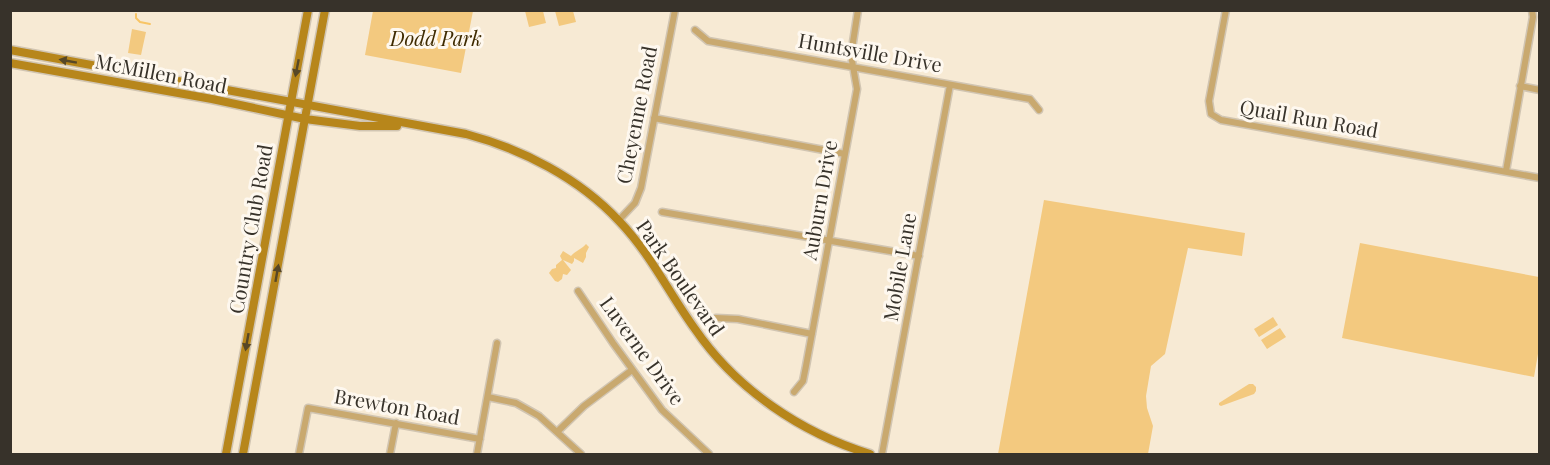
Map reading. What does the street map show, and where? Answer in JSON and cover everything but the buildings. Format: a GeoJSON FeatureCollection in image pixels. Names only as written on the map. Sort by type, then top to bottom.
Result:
{"type":"FeatureCollection","features":[{"type":"Feature","properties":{"kind":"main road","name":"Country Club Road"},"geometry":{"type":"LineString","coordinates":[[226,454],[308,10]]}},
{"type":"Feature","properties":{"kind":"main road"},"geometry":{"type":"LineString","coordinates":[[243,454],[325,10]]}},
{"type":"Feature","properties":{"kind":"main road","name":"McMillen Road"},"geometry":{"type":"LineString","coordinates":[[10,50],[291,102]]}},
{"type":"Feature","properties":{"kind":"main road","name":"McMillen Road"},"geometry":{"type":"LineString","coordinates":[[10,63],[212,99],[305,119]]}},
{"type":"Feature","properties":{"kind":"main road","name":"Park Boulevard"},"geometry":{"type":"LineString","coordinates":[[291,102],[473,136],[536,160],[574,183],[619,220],[651,260],[696,331],[714,354],[736,376],[769,404],[797,422],[822,435],[870,454]]}},
{"type":"Feature","properties":{"kind":"main road","name":"Park Boulevard"},"geometry":{"type":"LineString","coordinates":[[305,119],[360,126],[421,126]]}},
{"type":"Feature","properties":{"kind":"street","name":"Cheyenne Road"},"geometry":{"type":"LineString","coordinates":[[619,220],[630,210],[638,196],[675,10]]}},
{"type":"Feature","properties":{"kind":"street","name":"Auburn Drive"},"geometry":{"type":"LineString","coordinates":[[794,392],[803,381],[857,89],[850,55],[858,10]]}},
{"type":"Feature","properties":{"kind":"street","name":"Quail Run Road"},"geometry":{"type":"LineString","coordinates":[[1226,10],[1209,101],[1211,114],[1221,120],[1539,178]]}},
{"type":"Feature","properties":{"kind":"street"},"geometry":{"type":"LineString","coordinates":[[1506,171],[1533,17],[1532,10]]}},
{"type":"Feature","properties":{"kind":"street","name":"Huntsville Drive"},"geometry":{"type":"LineString","coordinates":[[695,30],[708,41],[1030,99],[1039,110]]}},
{"type":"Feature","properties":{"kind":"street","name":"Mobile Lane"},"geometry":{"type":"LineString","coordinates":[[882,454],[950,85]]}},
{"type":"Feature","properties":{"kind":"street"},"geometry":{"type":"LineString","coordinates":[[1520,86],[1539,90]]}},
{"type":"Feature","properties":{"kind":"street"},"geometry":{"type":"LineString","coordinates":[[654,118],[845,154]]}},
{"type":"Feature","properties":{"kind":"street"},"geometry":{"type":"LineString","coordinates":[[662,212],[919,255]]}},
{"type":"Feature","properties":{"kind":"street","name":"Luverne Drive"},"geometry":{"type":"LineString","coordinates":[[578,291],[662,410],[709,454]]}},
{"type":"Feature","properties":{"kind":"street"},"geometry":{"type":"LineString","coordinates":[[716,318],[738,319],[812,334]]}},
{"type":"Feature","properties":{"kind":"street"},"geometry":{"type":"LineString","coordinates":[[477,454],[497,343]]}},
{"type":"Feature","properties":{"kind":"street"},"geometry":{"type":"LineString","coordinates":[[557,432],[584,406],[632,370]]}},
{"type":"Feature","properties":{"kind":"street"},"geometry":{"type":"LineString","coordinates":[[488,397],[516,403],[539,416],[581,454]]}},
{"type":"Feature","properties":{"kind":"street","name":"Brewton Road"},"geometry":{"type":"LineString","coordinates":[[299,454],[308,408],[480,439]]}},
{"type":"Feature","properties":{"kind":"street"},"geometry":{"type":"LineString","coordinates":[[390,454],[396,423]]}},
{"type":"Feature","properties":{"kind":"green space","name":"Dodd Park"},"geometry":{"type":"Polygon","coordinates":[[[373,11],[473,11],[461,73],[365,55],[373,11]]]}},
{"type":"Feature","properties":{"kind":"green space"},"geometry":{"type":"Polygon","coordinates":[[[525,11],[543,11],[546,23],[529,27],[525,11]]]}},
{"type":"Feature","properties":{"kind":"green space"},"geometry":{"type":"Polygon","coordinates":[[[555,11],[573,11],[576,22],[559,26],[555,11]]]}},
{"type":"Feature","properties":{"kind":"green space"},"geometry":{"type":"Polygon","coordinates":[[[132,29],[146,32],[141,55],[128,53],[132,29]]]}},
{"type":"Feature","properties":{"kind":"green space"},"geometry":{"type":"Polygon","coordinates":[[[1044,200],[1245,233],[1242,256],[1188,248],[1165,354],[1151,366],[1146,396],[1153,426],[1148,454],[998,454],[1044,200]]]}},
{"type":"Feature","properties":{"kind":"green space"},"geometry":{"type":"Polygon","coordinates":[[[1360,243],[1539,277],[1539,348],[1534,377],[1342,338],[1360,243]]]}},
{"type":"Feature","properties":{"kind":"green space"},"geometry":{"type":"Polygon","coordinates":[[[586,244],[589,247],[583,263],[574,258],[572,264],[563,260],[571,270],[567,275],[563,274],[562,279],[558,282],[555,281],[549,273],[562,260],[560,256],[563,251],[571,256],[586,244]]]}},
{"type":"Feature","properties":{"kind":"green space"},"geometry":{"type":"Polygon","coordinates":[[[1273,317],[1278,325],[1259,337],[1254,329],[1273,317]]]}},
{"type":"Feature","properties":{"kind":"green space"},"geometry":{"type":"Polygon","coordinates":[[[1280,328],[1286,337],[1267,349],[1261,340],[1280,328]]]}},
{"type":"Feature","properties":{"kind":"green space"},"geometry":{"type":"Polygon","coordinates":[[[1249,384],[1256,387],[1254,394],[1219,405],[1219,403],[1249,384]]]}},
{"type":"Feature","properties":{"kind":"waterway"},"geometry":{"type":"LineString","coordinates":[[136,14],[140,22],[150,24]]}}]}
